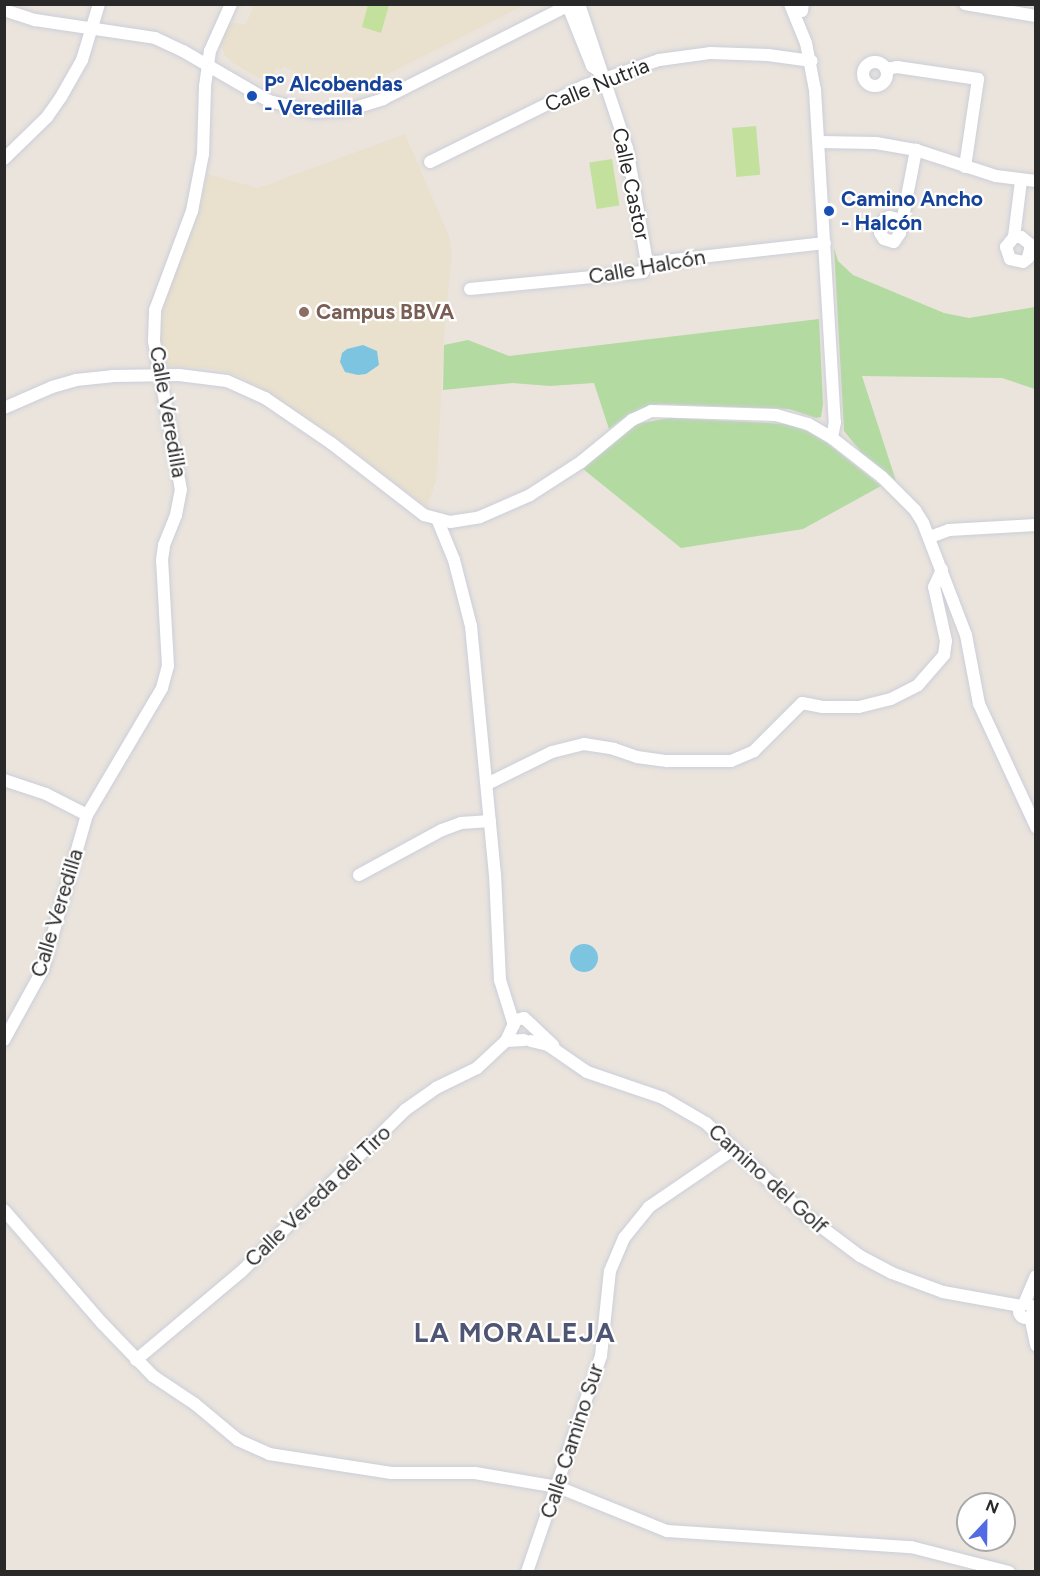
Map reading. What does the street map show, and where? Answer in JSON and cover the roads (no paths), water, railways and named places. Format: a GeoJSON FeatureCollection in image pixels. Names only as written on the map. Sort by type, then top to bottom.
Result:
{"type":"FeatureCollection","features":[{"type":"Feature","properties":{"kind":"street"},"geometry":{"type":"LineString","coordinates":[[4,159],[39,125],[62,97],[82,60],[99,4]]}},
{"type":"Feature","properties":{"kind":"street","name":"Calle Veredilla"},"geometry":{"type":"LineString","coordinates":[[4,1041],[43,969],[87,815],[162,688],[168,666],[162,560],[181,490],[154,341],[155,310],[192,211],[203,154],[209,65],[213,43],[231,4]]}},
{"type":"Feature","properties":{"kind":"street"},"geometry":{"type":"LineString","coordinates":[[790,4],[812,61],[820,142],[833,410],[836,428],[832,438]]}},
{"type":"Feature","properties":{"kind":"street"},"geometry":{"type":"LineString","coordinates":[[965,4],[1001,8],[1035,16]]}},
{"type":"Feature","properties":{"kind":"street"},"geometry":{"type":"LineString","coordinates":[[4,10],[35,20],[155,38],[280,105],[314,112],[348,110],[382,99],[573,5]]}},
{"type":"Feature","properties":{"kind":"street","name":"Calle Castor"},"geometry":{"type":"LineString","coordinates":[[573,5],[592,66],[601,75],[627,148],[647,263]]}},
{"type":"Feature","properties":{"kind":"street"},"geometry":{"type":"LineString","coordinates":[[802,7],[806,43]]}},
{"type":"Feature","properties":{"kind":"street","name":"Calle Nutria"},"geometry":{"type":"LineString","coordinates":[[430,162],[601,75],[659,60],[710,53],[768,55],[812,61]]}},
{"type":"Feature","properties":{"kind":"street"},"geometry":{"type":"LineString","coordinates":[[886,69],[897,67],[978,80],[965,167]]}},
{"type":"Feature","properties":{"kind":"street"},"geometry":{"type":"LineString","coordinates":[[820,142],[876,143],[916,150],[965,167],[1021,181],[1035,181]]}},
{"type":"Feature","properties":{"kind":"street"},"geometry":{"type":"LineString","coordinates":[[902,220],[916,150]]}},
{"type":"Feature","properties":{"kind":"street"},"geometry":{"type":"LineString","coordinates":[[1014,237],[1021,181]]}},
{"type":"Feature","properties":{"kind":"street","name":"Calle Halcón"},"geometry":{"type":"LineString","coordinates":[[470,289],[643,272],[647,263],[825,243]]}},
{"type":"Feature","properties":{"kind":"street"},"geometry":{"type":"LineString","coordinates":[[4,408],[52,387],[76,380],[160,374],[214,378],[250,390],[331,443],[420,513],[438,521],[453,522],[480,517],[530,495],[581,462],[632,420],[651,411],[776,416],[796,419],[821,430],[832,438],[915,510],[927,532],[966,635],[979,704],[1035,827]]}},
{"type":"Feature","properties":{"kind":"street"},"geometry":{"type":"LineString","coordinates":[[821,430],[833,410]]}},
{"type":"Feature","properties":{"kind":"street"},"geometry":{"type":"LineString","coordinates":[[438,521],[453,560],[471,626],[487,784],[500,980],[507,1004],[517,1023],[530,1037]]}},
{"type":"Feature","properties":{"kind":"street"},"geometry":{"type":"LineString","coordinates":[[453,522],[453,560]]}},
{"type":"Feature","properties":{"kind":"street"},"geometry":{"type":"LineString","coordinates":[[927,532],[1035,525]]}},
{"type":"Feature","properties":{"kind":"street"},"geometry":{"type":"LineString","coordinates":[[487,784],[552,752],[584,744],[614,749],[637,757],[667,761],[731,761],[754,751],[802,703],[823,707],[859,706],[891,699],[918,685],[944,655],[946,641],[934,586],[942,570]]}},
{"type":"Feature","properties":{"kind":"street"},"geometry":{"type":"LineString","coordinates":[[4,780],[46,794],[87,815]]}},
{"type":"Feature","properties":{"kind":"street"},"geometry":{"type":"LineString","coordinates":[[360,875],[442,830],[461,823],[490,821]]}},
{"type":"Feature","properties":{"kind":"street"},"geometry":{"type":"LineString","coordinates":[[517,1023],[530,1037]]}},
{"type":"Feature","properties":{"kind":"street","name":"Calle Vereda del Tiro"},"geometry":{"type":"LineString","coordinates":[[136,1360],[241,1272],[405,1110],[436,1088],[477,1068],[506,1041],[517,1023]]}},
{"type":"Feature","properties":{"kind":"street"},"geometry":{"type":"LineString","coordinates":[[506,1041],[530,1037]]}},
{"type":"Feature","properties":{"kind":"street","name":"Camino del Golf"},"geometry":{"type":"LineString","coordinates":[[530,1037],[560,1053],[587,1072],[680,1106],[706,1123],[808,1217],[860,1256],[892,1273],[943,1292],[1026,1310]]}},
{"type":"Feature","properties":{"kind":"street","name":"Calle Camino Sur"},"geometry":{"type":"LineString","coordinates":[[527,1572],[601,1356],[610,1271],[624,1238],[649,1207],[734,1149]]}},
{"type":"Feature","properties":{"kind":"street"},"geometry":{"type":"LineString","coordinates":[[4,1210],[136,1360],[238,1440],[269,1454],[392,1473],[475,1473],[558,1487],[667,1531],[911,1547],[1009,1572]]}},
{"type":"Feature","properties":{"kind":"street"},"geometry":{"type":"LineString","coordinates":[[1034,1281],[1026,1310],[1035,1345]]}},
{"type":"Feature","properties":{"kind":"water"},"geometry":{"type":"Polygon","coordinates":[[[363,345],[377,351],[379,365],[366,374],[345,372],[340,362],[342,353],[347,349],[363,345]]]}},
{"type":"Feature","properties":{"kind":"water"},"geometry":{"type":"Polygon","coordinates":[[[584,944],[594,948],[598,958],[594,968],[584,972],[574,968],[570,958],[574,948],[584,944]]]}},
{"type":"Feature","properties":{"kind":"place","name":"Pº Alcobendas - Veredilla"},"geometry":{"type":"Point","coordinates":[252,96]}},
{"type":"Feature","properties":{"kind":"place","name":"Camino Ancho - Halcón"},"geometry":{"type":"Point","coordinates":[829,211]}},
{"type":"Feature","properties":{"kind":"place","name":"Campus BBVA"},"geometry":{"type":"Point","coordinates":[304,312]}},
{"type":"Feature","properties":{"kind":"district","name":"LA MORALEJA"},"geometry":{"type":"Point","coordinates":[515,1333]}}]}
